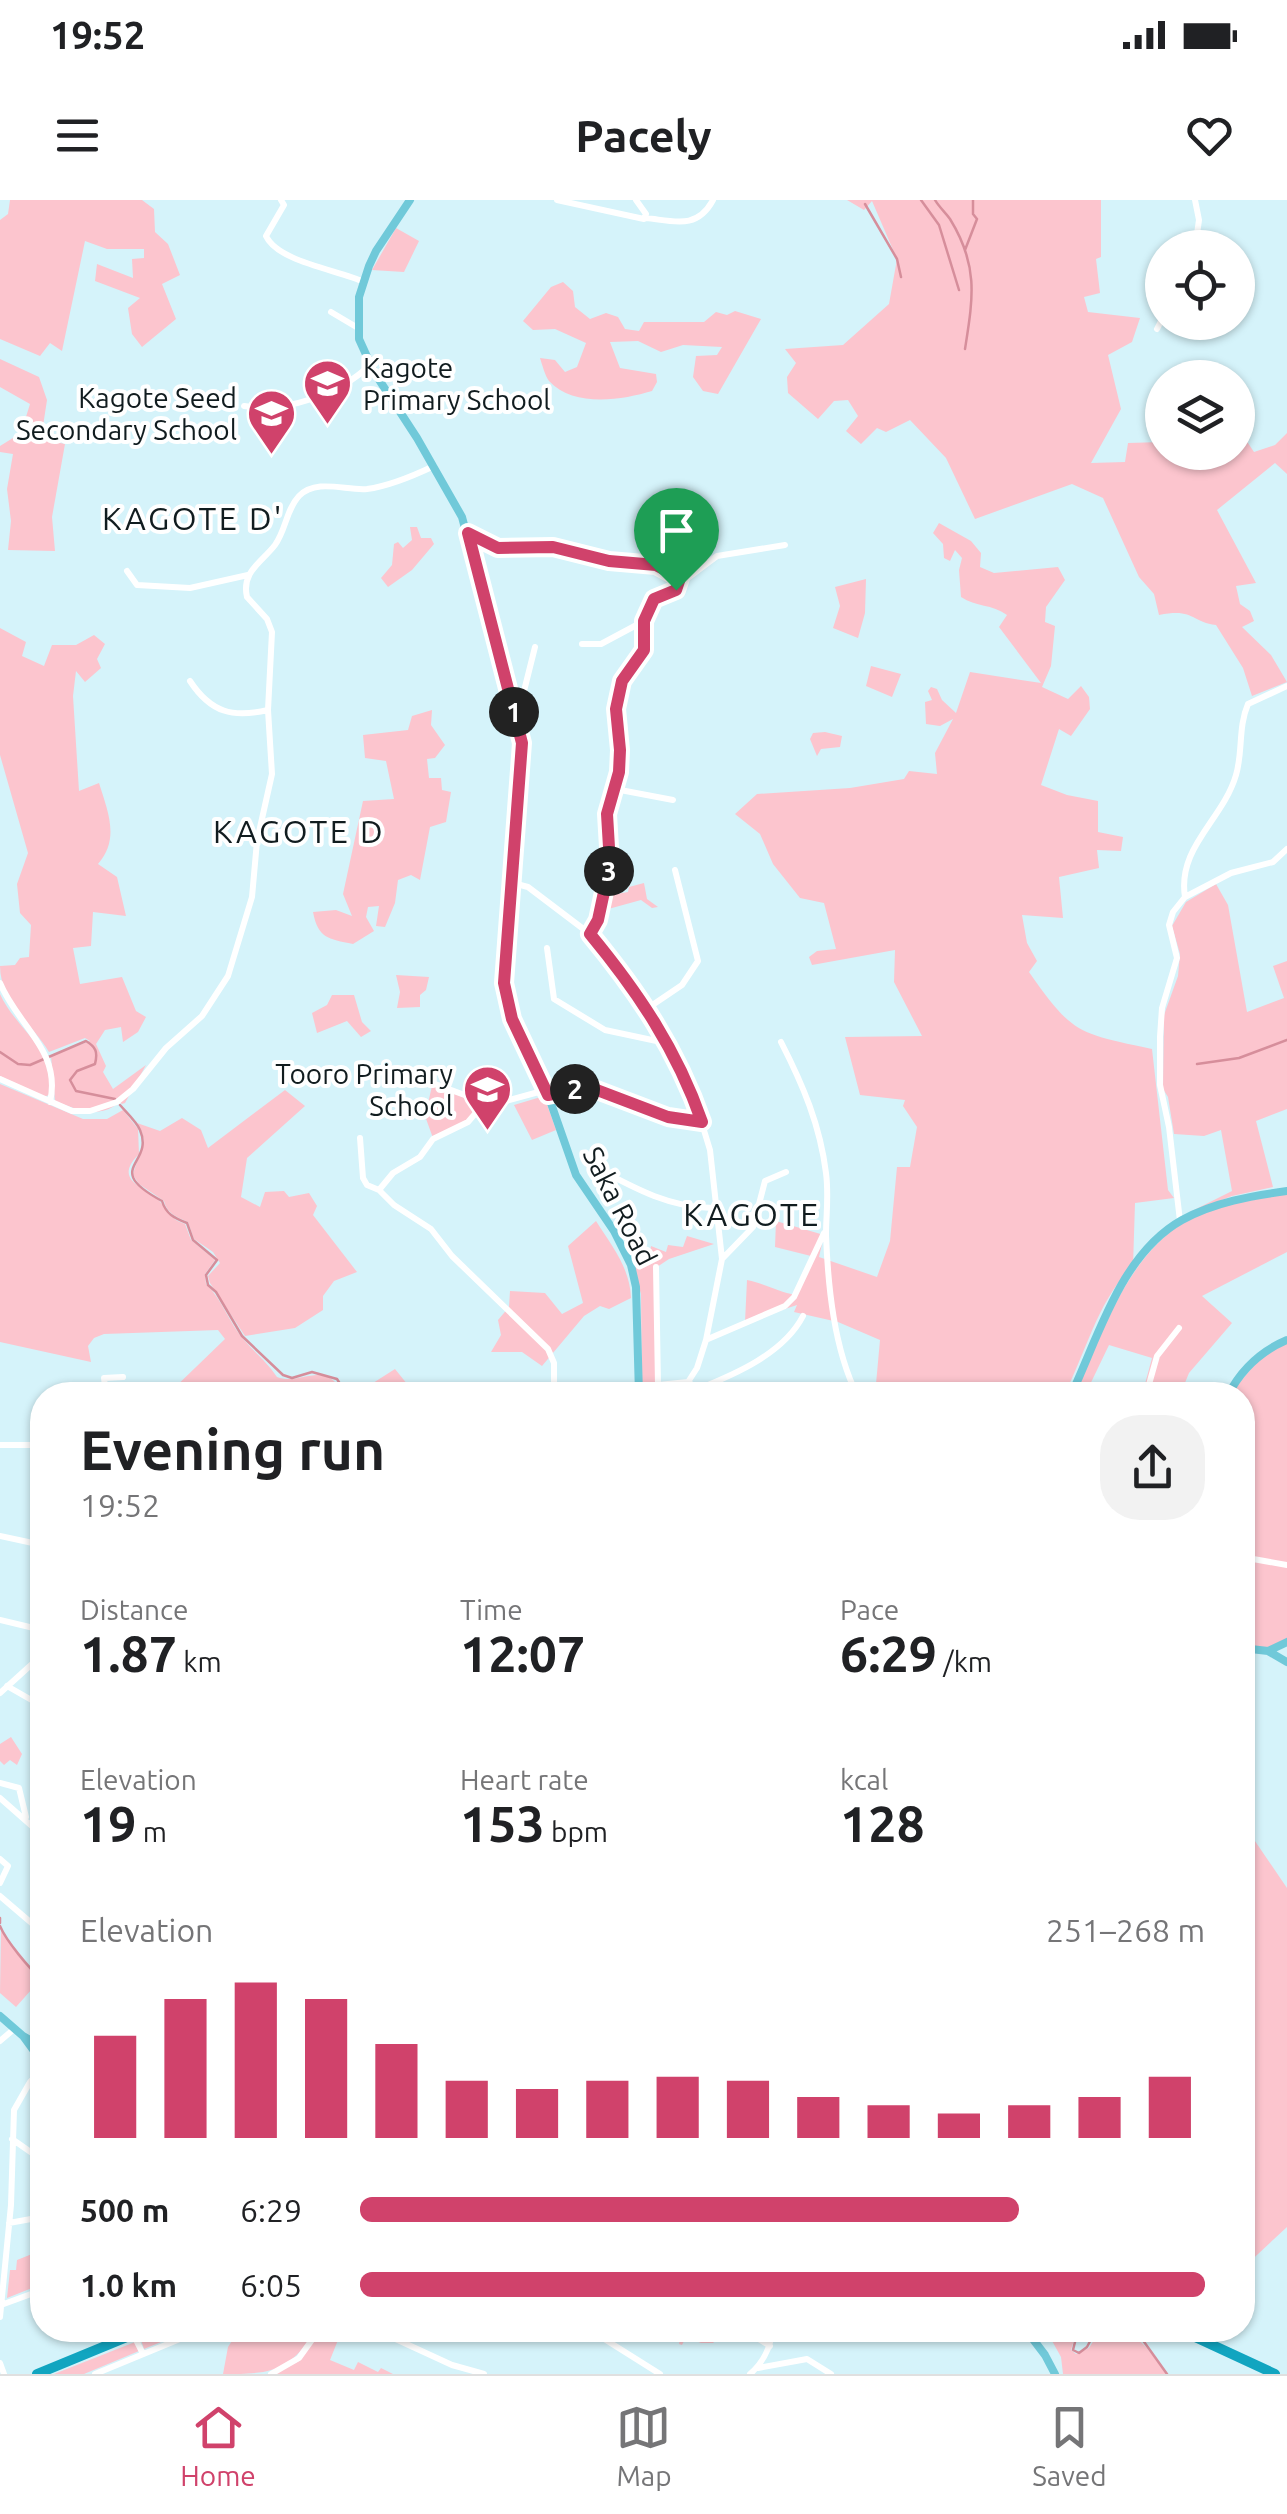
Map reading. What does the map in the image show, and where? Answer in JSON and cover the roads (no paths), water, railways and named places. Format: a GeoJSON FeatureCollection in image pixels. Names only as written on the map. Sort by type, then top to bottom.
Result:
{"type":"FeatureCollection","features":[{"type":"Feature","properties":{"kind":"highway"},"geometry":{"type":"LineString","coordinates":[[37,2374],[115,2342]]}},
{"type":"Feature","properties":{"kind":"highway"},"geometry":{"type":"LineString","coordinates":[[1206,2342],[1275,2374]]}},
{"type":"Feature","properties":{"kind":"main road","name":"Saka Road"},"geometry":{"type":"LineString","coordinates":[[410,200],[376,251],[364,282],[358,302],[361,346],[434,466],[468,533],[520,733],[522,774],[510,882],[506,995],[521,1040],[547,1092],[576,1175],[631,1265],[636,1287],[639,1382]]}},
{"type":"Feature","properties":{"kind":"main road"},"geometry":{"type":"LineString","coordinates":[[1077,1382],[1119,1291],[1146,1252],[1180,1221],[1234,1200],[1287,1191]]}},
{"type":"Feature","properties":{"kind":"main road"},"geometry":{"type":"LineString","coordinates":[[1236,1382],[1262,1353],[1287,1340]]}},
{"type":"Feature","properties":{"kind":"main road"},"geometry":{"type":"LineString","coordinates":[[1268,1651],[1287,1642]]}},
{"type":"Feature","properties":{"kind":"main road"},"geometry":{"type":"LineString","coordinates":[[1255,1649],[1268,1651],[1287,1662]]}},
{"type":"Feature","properties":{"kind":"main road"},"geometry":{"type":"LineString","coordinates":[[0,2016],[30,2048]]}},
{"type":"Feature","properties":{"kind":"main road"},"geometry":{"type":"LineString","coordinates":[[22,2036],[30,2039]]}},
{"type":"Feature","properties":{"kind":"main road"},"geometry":{"type":"LineString","coordinates":[[1036,2342],[1055,2374]]}},
{"type":"Feature","properties":{"kind":"street"},"geometry":{"type":"LineString","coordinates":[[282,200],[284,206],[266,236],[269,244],[306,264],[328,267],[364,282]]}},
{"type":"Feature","properties":{"kind":"street"},"geometry":{"type":"LineString","coordinates":[[557,200],[608,214],[683,222],[703,216],[713,200]]}},
{"type":"Feature","properties":{"kind":"street"},"geometry":{"type":"LineString","coordinates":[[636,200],[646,218]]}},
{"type":"Feature","properties":{"kind":"street"},"geometry":{"type":"LineString","coordinates":[[1195,200],[1198,230]]}},
{"type":"Feature","properties":{"kind":"street"},"geometry":{"type":"LineString","coordinates":[[331,312],[358,328]]}},
{"type":"Feature","properties":{"kind":"street"},"geometry":{"type":"LineString","coordinates":[[244,406],[277,406],[330,392],[356,380],[370,365]]}},
{"type":"Feature","properties":{"kind":"street"},"geometry":{"type":"LineString","coordinates":[[0,1079],[82,1112],[117,1102],[166,1048],[202,1016],[228,976],[252,897],[257,841],[272,774],[268,710],[272,632],[267,618],[247,597],[248,575],[274,546],[297,498],[305,491],[319,487],[365,489],[414,476],[434,466]]}},
{"type":"Feature","properties":{"kind":"street"},"geometry":{"type":"LineString","coordinates":[[468,533],[498,548],[553,547],[609,561],[656,565],[676,574],[680,584]]}},
{"type":"Feature","properties":{"kind":"street"},"geometry":{"type":"LineString","coordinates":[[590,934],[598,920],[608,879],[607,814],[615,790],[620,750],[616,709],[622,681],[644,650],[644,621],[654,599],[676,590],[717,556],[785,545]]}},
{"type":"Feature","properties":{"kind":"street"},"geometry":{"type":"LineString","coordinates":[[126,571],[136,584],[190,588],[248,575]]}},
{"type":"Feature","properties":{"kind":"street"},"geometry":{"type":"LineString","coordinates":[[582,644],[600,644],[644,621]]}},
{"type":"Feature","properties":{"kind":"street"},"geometry":{"type":"LineString","coordinates":[[520,733],[521,703],[535,647]]}},
{"type":"Feature","properties":{"kind":"street"},"geometry":{"type":"LineString","coordinates":[[190,680],[206,699],[234,715],[268,710]]}},
{"type":"Feature","properties":{"kind":"street"},"geometry":{"type":"LineString","coordinates":[[1185,897],[1188,856],[1225,805],[1238,772],[1242,715],[1248,704],[1287,686]]}},
{"type":"Feature","properties":{"kind":"street"},"geometry":{"type":"LineString","coordinates":[[615,790],[673,800]]}},
{"type":"Feature","properties":{"kind":"street"},"geometry":{"type":"LineString","coordinates":[[1180,1221],[1160,1085],[1162,1008],[1178,958],[1168,925],[1185,897],[1231,873],[1273,862],[1287,849]]}},
{"type":"Feature","properties":{"kind":"street"},"geometry":{"type":"LineString","coordinates":[[648,1008],[682,985],[698,961],[676,870]]}},
{"type":"Feature","properties":{"kind":"street"},"geometry":{"type":"LineString","coordinates":[[510,882],[528,887],[590,934],[648,1008],[702,1122],[710,1150],[722,1259],[706,1340],[688,1382]]}},
{"type":"Feature","properties":{"kind":"street"},"geometry":{"type":"LineString","coordinates":[[546,948],[554,999],[606,1030],[667,1043]]}},
{"type":"Feature","properties":{"kind":"street"},"geometry":{"type":"LineString","coordinates":[[0,983],[6,998],[48,1056],[53,1089],[50,1102]]}},
{"type":"Feature","properties":{"kind":"street"},"geometry":{"type":"LineString","coordinates":[[706,1340],[785,1306],[794,1297],[826,1229],[830,1212],[826,1170],[814,1114],[781,1042]]}},
{"type":"Feature","properties":{"kind":"street"},"geometry":{"type":"LineString","coordinates":[[408,1074],[470,1097],[480,1108]]}},
{"type":"Feature","properties":{"kind":"street"},"geometry":{"type":"LineString","coordinates":[[379,1190],[393,1172],[420,1157],[433,1139],[468,1122],[480,1108],[547,1092],[589,1087],[668,1117],[702,1122]]}},
{"type":"Feature","properties":{"kind":"street"},"geometry":{"type":"LineString","coordinates":[[360,1138],[367,1185],[432,1228],[452,1256],[548,1348],[554,1363],[554,1382]]}},
{"type":"Feature","properties":{"kind":"street"},"geometry":{"type":"LineString","coordinates":[[591,1166],[649,1194],[685,1206],[716,1208]]}},
{"type":"Feature","properties":{"kind":"street"},"geometry":{"type":"LineString","coordinates":[[722,1259],[753,1228],[765,1180],[786,1172]]}},
{"type":"Feature","properties":{"kind":"street"},"geometry":{"type":"LineString","coordinates":[[826,1229],[834,1316],[851,1382]]}},
{"type":"Feature","properties":{"kind":"street"},"geometry":{"type":"LineString","coordinates":[[656,1267],[658,1382]]}},
{"type":"Feature","properties":{"kind":"street"},"geometry":{"type":"LineString","coordinates":[[714,1382],[786,1342],[802,1316]]}},
{"type":"Feature","properties":{"kind":"street"},"geometry":{"type":"LineString","coordinates":[[1150,1382],[1157,1356],[1179,1328]]}},
{"type":"Feature","properties":{"kind":"street"},"geometry":{"type":"LineString","coordinates":[[104,1382],[104,1378],[124,1377]]}},
{"type":"Feature","properties":{"kind":"street"},"geometry":{"type":"LineString","coordinates":[[0,1444],[30,1445]]}},
{"type":"Feature","properties":{"kind":"street"},"geometry":{"type":"LineString","coordinates":[[0,1536],[30,1542]]}},
{"type":"Feature","properties":{"kind":"street"},"geometry":{"type":"LineString","coordinates":[[1255,1559],[1287,1565]]}},
{"type":"Feature","properties":{"kind":"street"},"geometry":{"type":"LineString","coordinates":[[0,1620],[30,1627]]}},
{"type":"Feature","properties":{"kind":"street"},"geometry":{"type":"LineString","coordinates":[[0,1693],[30,1666]]}},
{"type":"Feature","properties":{"kind":"street"},"geometry":{"type":"LineString","coordinates":[[7,1686],[30,1699]]}},
{"type":"Feature","properties":{"kind":"street"},"geometry":{"type":"LineString","coordinates":[[0,1783],[19,1788],[26,1818]]}},
{"type":"Feature","properties":{"kind":"street"},"geometry":{"type":"LineString","coordinates":[[0,1798],[30,1822]]}},
{"type":"Feature","properties":{"kind":"street"},"geometry":{"type":"LineString","coordinates":[[0,1859],[8,1866],[0,1883]]}},
{"type":"Feature","properties":{"kind":"street"},"geometry":{"type":"LineString","coordinates":[[0,1896],[30,1922]]}},
{"type":"Feature","properties":{"kind":"street"},"geometry":{"type":"LineString","coordinates":[[0,2041],[14,2029]]}},
{"type":"Feature","properties":{"kind":"street"},"geometry":{"type":"LineString","coordinates":[[0,2317],[16,2102],[30,2083]]}},
{"type":"Feature","properties":{"kind":"street"},"geometry":{"type":"LineString","coordinates":[[12,2140],[30,2152]]}},
{"type":"Feature","properties":{"kind":"street"},"geometry":{"type":"LineString","coordinates":[[10,2223],[30,2219]]}},
{"type":"Feature","properties":{"kind":"street"},"geometry":{"type":"LineString","coordinates":[[1,2305],[30,2294]]}},
{"type":"Feature","properties":{"kind":"street"},"geometry":{"type":"LineString","coordinates":[[141,2342],[144,2354]]}},
{"type":"Feature","properties":{"kind":"street"},"geometry":{"type":"LineString","coordinates":[[95,2374],[170,2342]]}},
{"type":"Feature","properties":{"kind":"street"},"geometry":{"type":"LineString","coordinates":[[271,2374],[299,2358],[310,2342]]}},
{"type":"Feature","properties":{"kind":"street"},"geometry":{"type":"LineString","coordinates":[[402,2342],[452,2365],[484,2374]]}},
{"type":"Feature","properties":{"kind":"street"},"geometry":{"type":"LineString","coordinates":[[609,2342],[660,2374]]}},
{"type":"Feature","properties":{"kind":"street"},"geometry":{"type":"LineString","coordinates":[[764,2342],[770,2346]]}},
{"type":"Feature","properties":{"kind":"street"},"geometry":{"type":"LineString","coordinates":[[750,2374],[758,2368],[771,2342]]}},
{"type":"Feature","properties":{"kind":"street"},"geometry":{"type":"LineString","coordinates":[[758,2368],[807,2359],[831,2374]]}},
{"type":"Feature","properties":{"kind":"street"},"geometry":{"type":"LineString","coordinates":[[0,2363],[4,2374]]}},
{"type":"Feature","properties":{"kind":"waterway"},"geometry":{"type":"LineString","coordinates":[[921,200],[939,225],[959,290]]}},
{"type":"Feature","properties":{"kind":"waterway"},"geometry":{"type":"LineString","coordinates":[[935,200],[959,236],[970,267],[965,349]]}},
{"type":"Feature","properties":{"kind":"waterway"},"geometry":{"type":"LineString","coordinates":[[965,250],[977,219],[973,200]]}},
{"type":"Feature","properties":{"kind":"waterway"},"geometry":{"type":"LineString","coordinates":[[865,204],[897,259],[901,277]]}},
{"type":"Feature","properties":{"kind":"waterway"},"geometry":{"type":"LineString","coordinates":[[1197,1064],[1239,1058],[1287,1040]]}},
{"type":"Feature","properties":{"kind":"waterway"},"geometry":{"type":"LineString","coordinates":[[0,1052],[18,1064],[30,1065],[86,1041],[95,1050],[95,1064],[77,1071],[70,1080],[76,1091],[115,1099]]}},
{"type":"Feature","properties":{"kind":"waterway"},"geometry":{"type":"LineString","coordinates":[[120,1105],[139,1127],[143,1142],[132,1173],[135,1181],[162,1201],[171,1215],[187,1223],[193,1240],[217,1260],[206,1275],[208,1285],[242,1336],[283,1375],[292,1378],[312,1372],[339,1382]]}},
{"type":"Feature","properties":{"kind":"waterway"},"geometry":{"type":"LineString","coordinates":[[0,1918],[0,1923]]}},
{"type":"Feature","properties":{"kind":"waterway"},"geometry":{"type":"LineString","coordinates":[[0,1926],[30,1967]]}},
{"type":"Feature","properties":{"kind":"waterway"},"geometry":{"type":"LineString","coordinates":[[1075,2342],[1073,2350],[1079,2353],[1090,2342]]}},
{"type":"Feature","properties":{"kind":"waterway"},"geometry":{"type":"LineString","coordinates":[[1144,2342],[1167,2374]]}},
{"type":"Feature","properties":{"kind":"place","name":"Kagote Primary School"},"geometry":{"type":"Point","coordinates":[328,426]}},
{"type":"Feature","properties":{"kind":"place","name":"Kagote Seed Secondary School"},"geometry":{"type":"Point","coordinates":[272,456]}},
{"type":"Feature","properties":{"kind":"place","name":"Tooro Primary School"},"geometry":{"type":"Point","coordinates":[488,1132]}},
{"type":"Feature","properties":{"kind":"district","name":"KAGOTE D'"},"geometry":{"type":"Point","coordinates":[193,519]}},
{"type":"Feature","properties":{"kind":"district","name":"KAGOTE D"},"geometry":{"type":"Point","coordinates":[299,832]}},
{"type":"Feature","properties":{"kind":"district","name":"KAGOTE"},"geometry":{"type":"Point","coordinates":[752,1215]}}]}
